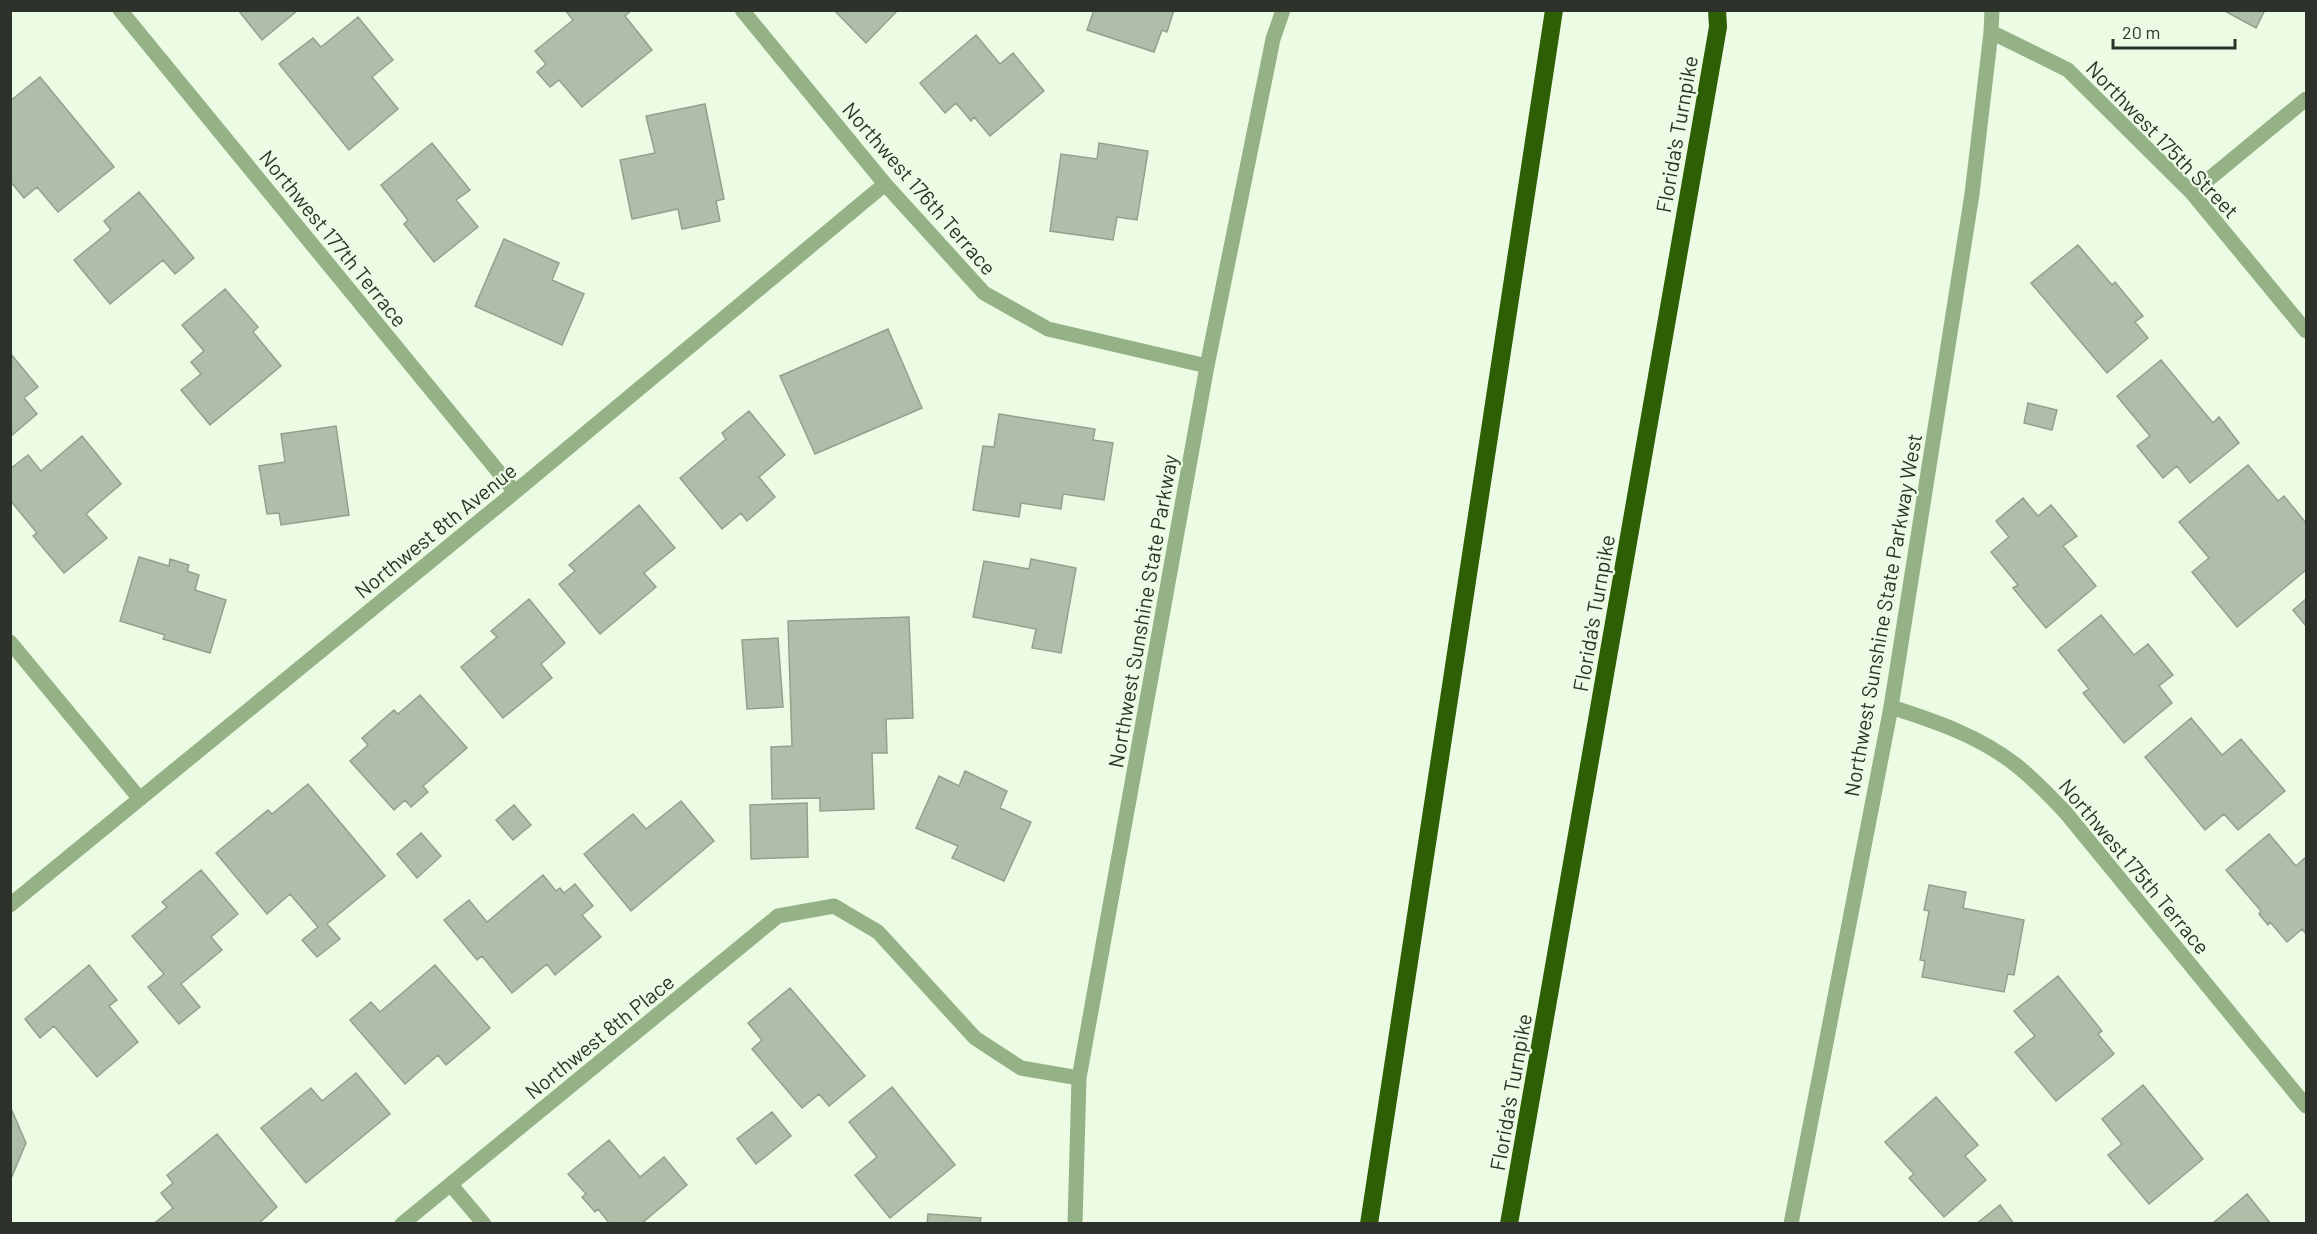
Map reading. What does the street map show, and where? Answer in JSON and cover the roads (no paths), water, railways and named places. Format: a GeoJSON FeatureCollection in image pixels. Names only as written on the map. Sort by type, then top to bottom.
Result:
{"type":"FeatureCollection","features":[{"type":"Feature","properties":{"kind":"highway"},"geometry":{"type":"LineString","coordinates":[[1369,1224],[1554,10]]}},
{"type":"Feature","properties":{"kind":"highway","name":"Florida's Turnpike"},"geometry":{"type":"LineString","coordinates":[[1509,1224],[1719,16]]}},
{"type":"Feature","properties":{"kind":"street","name":"Northwest 177th Terrace"},"geometry":{"type":"LineString","coordinates":[[120,10],[515,492]]}},
{"type":"Feature","properties":{"kind":"street","name":"Northwest 176th Terrace"},"geometry":{"type":"LineString","coordinates":[[742,10],[885,184],[984,293],[1048,329],[1207,366]]}},
{"type":"Feature","properties":{"kind":"street","name":"Northwest Sunshine State Parkway"},"geometry":{"type":"LineString","coordinates":[[1075,1224],[1079,1078],[1207,366],[1274,39],[1283,10]]}},
{"type":"Feature","properties":{"kind":"street","name":"Northwest Sunshine State Parkway West"},"geometry":{"type":"LineString","coordinates":[[1791,1224],[1891,707],[1972,194],[1992,10]]}},
{"type":"Feature","properties":{"kind":"street","name":"Northwest 175th Street"},"geometry":{"type":"LineString","coordinates":[[1991,32],[2068,70],[2192,193],[2307,331]]}},
{"type":"Feature","properties":{"kind":"street"},"geometry":{"type":"LineString","coordinates":[[2192,193],[2307,99]]}},
{"type":"Feature","properties":{"kind":"street","name":"Northwest 8th Avenue"},"geometry":{"type":"LineString","coordinates":[[10,905],[515,492],[885,184]]}},
{"type":"Feature","properties":{"kind":"street"},"geometry":{"type":"LineString","coordinates":[[10,642],[140,799]]}},
{"type":"Feature","properties":{"kind":"street","name":"Northwest 175th Terrace"},"geometry":{"type":"LineString","coordinates":[[1891,707],[1939,722],[1976,740],[2015,764],[2040,786],[2066,813],[2307,1106]]}},
{"type":"Feature","properties":{"kind":"street","name":"Northwest 8th Place"},"geometry":{"type":"LineString","coordinates":[[402,1224],[778,916],[834,906],[878,932],[975,1038],[1021,1068],[1079,1078]]}},
{"type":"Feature","properties":{"kind":"street"},"geometry":{"type":"LineString","coordinates":[[451,1185],[484,1224]]}}]}
